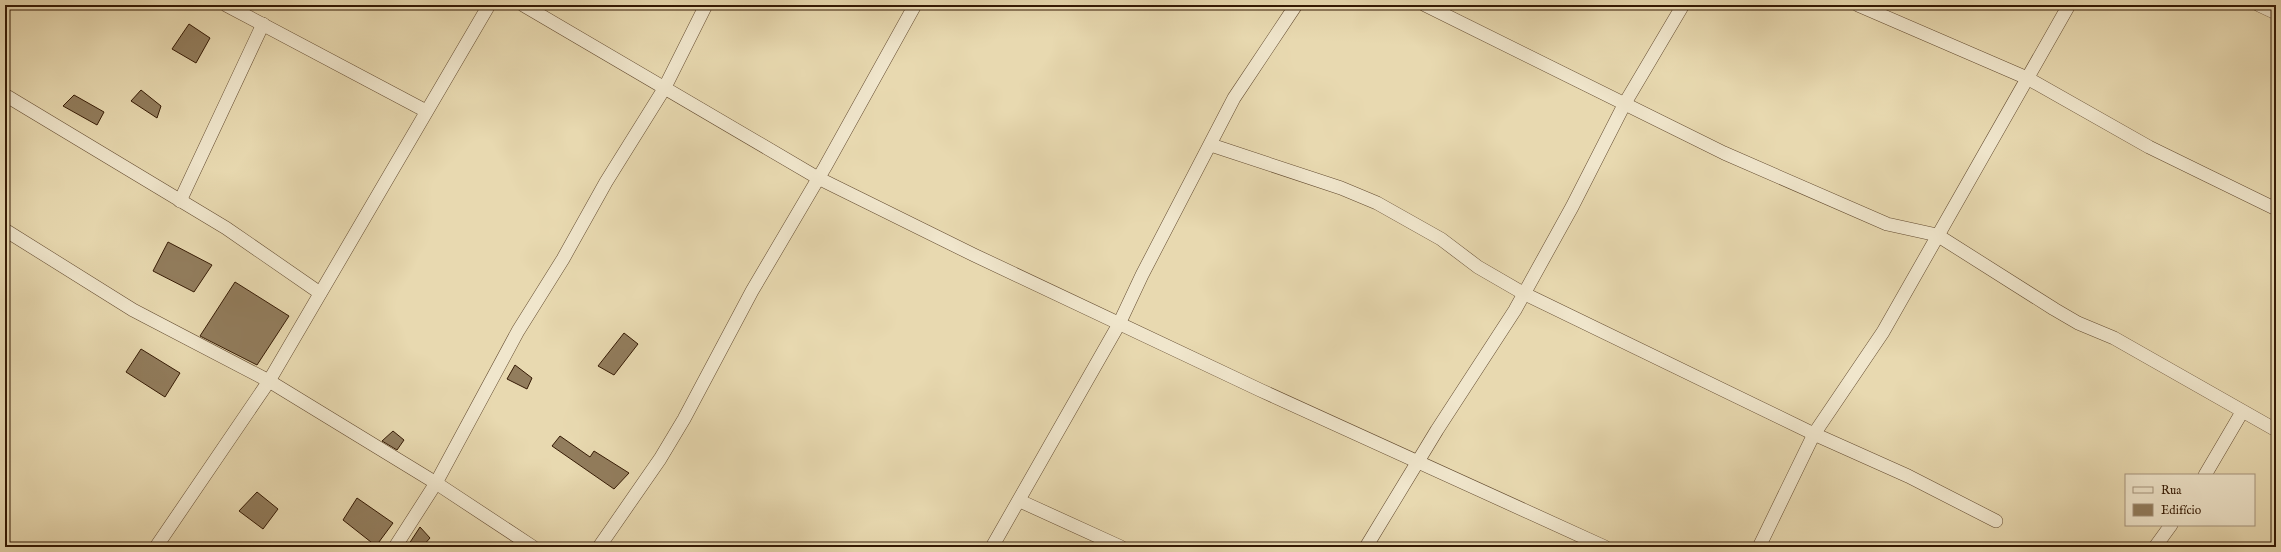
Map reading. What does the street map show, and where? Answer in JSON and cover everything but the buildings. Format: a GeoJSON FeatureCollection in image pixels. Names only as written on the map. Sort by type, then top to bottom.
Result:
{"type":"FeatureCollection","features":[{"type":"Feature","properties":{"kind":"street"},"geometry":{"type":"LineString","coordinates":[[226,5],[426,111]]}},
{"type":"Feature","properties":{"kind":"street"},"geometry":{"type":"LineString","coordinates":[[156,547],[269,381],[489,5]]}},
{"type":"Feature","properties":{"kind":"street"},"geometry":{"type":"LineString","coordinates":[[523,5],[664,90],[818,178],[1119,324],[1605,547]]}},
{"type":"Feature","properties":{"kind":"street"},"geometry":{"type":"LineString","coordinates":[[395,547],[436,483],[518,332],[563,260],[606,182],[664,90],[706,5]]}},
{"type":"Feature","properties":{"kind":"street"},"geometry":{"type":"LineString","coordinates":[[599,547],[660,459],[684,419],[752,291],[818,178],[915,5]]}},
{"type":"Feature","properties":{"kind":"street"},"geometry":{"type":"LineString","coordinates":[[992,547],[1020,501],[1119,324],[1142,275],[1211,145],[1234,98],[1296,5]]}},
{"type":"Feature","properties":{"kind":"street"},"geometry":{"type":"LineString","coordinates":[[1425,5],[1724,153],[1887,224],[1937,235],[2054,309],[2126,345],[2276,430]]}},
{"type":"Feature","properties":{"kind":"street"},"geometry":{"type":"LineString","coordinates":[[1366,547],[1418,461],[1502,332],[1572,207],[1625,103],[1683,5]]}},
{"type":"Feature","properties":{"kind":"street"},"geometry":{"type":"LineString","coordinates":[[1858,5],[2027,78],[2149,147],[2276,209]]}},
{"type":"Feature","properties":{"kind":"street"},"geometry":{"type":"LineString","coordinates":[[1759,547],[1814,434],[1883,332],[2069,5]]}},
{"type":"Feature","properties":{"kind":"street"},"geometry":{"type":"LineString","coordinates":[[2259,5],[2276,13]]}},
{"type":"Feature","properties":{"kind":"street"},"geometry":{"type":"LineString","coordinates":[[180,201],[263,24]]}},
{"type":"Feature","properties":{"kind":"street"},"geometry":{"type":"LineString","coordinates":[[5,96],[226,228],[320,293]]}},
{"type":"Feature","properties":{"kind":"street"},"geometry":{"type":"LineString","coordinates":[[1211,145],[1341,188],[1382,206],[1442,239],[1478,267],[1523,293],[1814,434],[1908,476],[1996,520]]}},
{"type":"Feature","properties":{"kind":"street"},"geometry":{"type":"LineString","coordinates":[[5,230],[133,310],[269,381],[436,483],[533,547]]}},
{"type":"Feature","properties":{"kind":"street"},"geometry":{"type":"LineString","coordinates":[[2206,474],[2242,412]]}},
{"type":"Feature","properties":{"kind":"street"},"geometry":{"type":"LineString","coordinates":[[1020,501],[1121,547]]}},
{"type":"Feature","properties":{"kind":"street"},"geometry":{"type":"LineString","coordinates":[[2156,547],[2169,526]]}}]}
